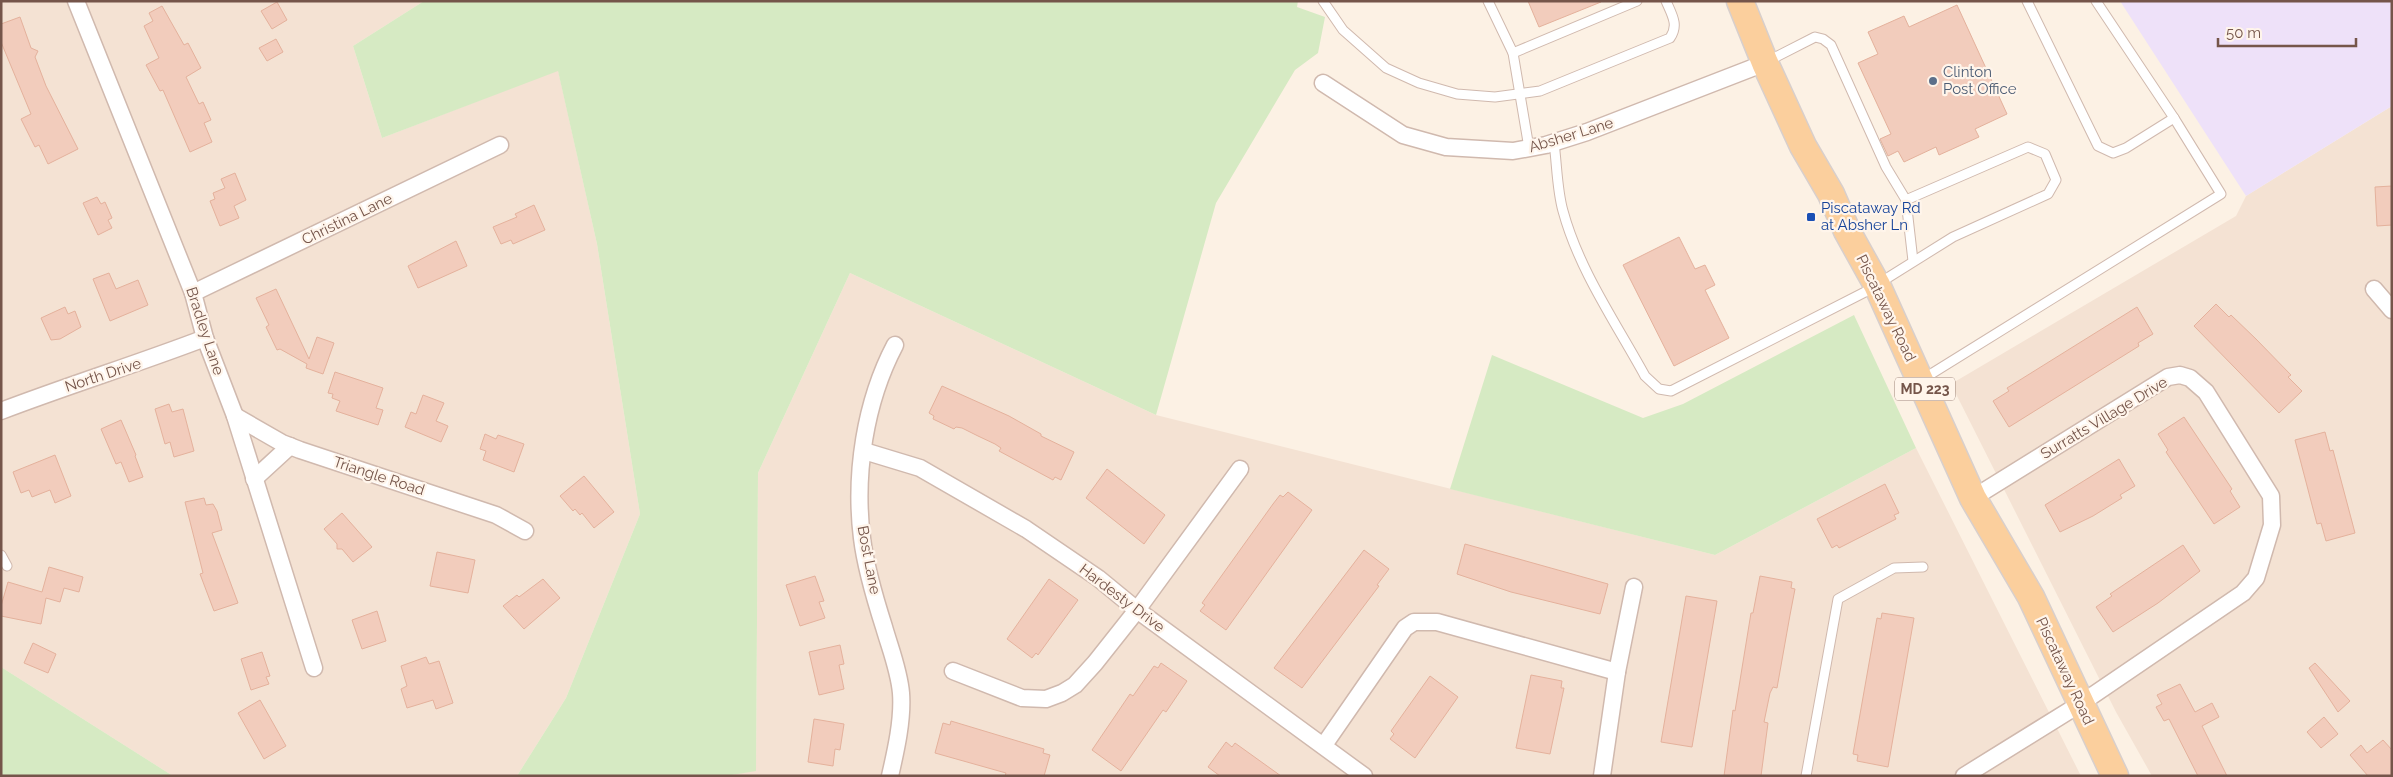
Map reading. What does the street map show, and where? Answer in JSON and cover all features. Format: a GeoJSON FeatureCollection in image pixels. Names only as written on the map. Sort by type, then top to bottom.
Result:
{"type":"FeatureCollection","features":[{"type":"Feature","properties":{"kind":"main road","name":"Piscataway Road"},"geometry":{"type":"LineString","coordinates":[[1740,1],[1765,63],[1803,146],[1831,194],[1847,231],[1877,285],[1973,498],[2031,597],[2114,776]]}},
{"type":"Feature","properties":{"kind":"street","name":"Bradley Lane"},"geometry":{"type":"LineString","coordinates":[[76,1],[193,293],[205,338],[235,416],[314,668]]}},
{"type":"Feature","properties":{"kind":"street","name":"Absher Lane"},"geometry":{"type":"LineString","coordinates":[[1323,83],[1404,135],[1446,148],[1513,151],[1554,143],[1614,122],[1765,63]]}},
{"type":"Feature","properties":{"kind":"street","name":"Christina Lane"},"geometry":{"type":"LineString","coordinates":[[193,293],[500,145]]}},
{"type":"Feature","properties":{"kind":"street"},"geometry":{"type":"LineString","coordinates":[[2374,289],[2392,310]]}},
{"type":"Feature","properties":{"kind":"street","name":"North Drive"},"geometry":{"type":"LineString","coordinates":[[1,411],[68,386],[135,365],[205,338]]}},
{"type":"Feature","properties":{"kind":"street","name":"Bost Lane"},"geometry":{"type":"LineString","coordinates":[[890,776],[901,710],[901,694],[898,673],[881,617],[862,539],[860,512],[864,450],[869,412],[879,379],[895,346]]}},
{"type":"Feature","properties":{"kind":"street","name":"Surratts Village Drive"},"geometry":{"type":"LineString","coordinates":[[1973,498],[2144,392],[2168,378],[2180,375],[2190,378],[2206,392],[2271,496],[2272,525],[2256,578],[2244,593],[2080,704]]}},
{"type":"Feature","properties":{"kind":"street","name":"Triangle Road"},"geometry":{"type":"LineString","coordinates":[[235,416],[290,446],[496,515],[525,531]]}},
{"type":"Feature","properties":{"kind":"street"},"geometry":{"type":"LineString","coordinates":[[254,479],[290,446]]}},
{"type":"Feature","properties":{"kind":"street","name":"Hardesty Drive"},"geometry":{"type":"LineString","coordinates":[[864,450],[920,468],[985,503],[1026,528],[1098,578],[1138,610],[1364,776]]}},
{"type":"Feature","properties":{"kind":"street"},"geometry":{"type":"LineString","coordinates":[[954,671],[1022,698],[1046,698],[1062,693],[1075,685],[1138,610],[1240,469]]}},
{"type":"Feature","properties":{"kind":"street"},"geometry":{"type":"LineString","coordinates":[[1602,776],[1617,672],[1634,587]]}},
{"type":"Feature","properties":{"kind":"street"},"geometry":{"type":"LineString","coordinates":[[1324,745],[1405,628],[1414,622],[1437,622],[1617,672]]}},
{"type":"Feature","properties":{"kind":"street"},"geometry":{"type":"LineString","coordinates":[[1964,776],[2080,704]]}},
{"type":"Feature","properties":{"kind":"lane"},"geometry":{"type":"LineString","coordinates":[[1323,1],[1343,30],[1386,68],[1411,79],[1457,94],[1495,97],[1540,91],[1670,38],[1675,31],[1675,23],[1666,1]]}},
{"type":"Feature","properties":{"kind":"lane"},"geometry":{"type":"LineString","coordinates":[[1488,1],[1513,53],[1529,148]]}},
{"type":"Feature","properties":{"kind":"lane"},"geometry":{"type":"LineString","coordinates":[[1513,53],[1637,1]]}},
{"type":"Feature","properties":{"kind":"lane"},"geometry":{"type":"LineString","coordinates":[[2027,1],[2098,146],[2113,154],[2174,118]]}},
{"type":"Feature","properties":{"kind":"lane"},"geometry":{"type":"LineString","coordinates":[[1921,380],[2221,194],[2174,118],[2096,1]]}},
{"type":"Feature","properties":{"kind":"lane"},"geometry":{"type":"LineString","coordinates":[[1765,63],[1816,37],[1824,39],[1831,45],[1886,166],[1906,200],[1913,261]]}},
{"type":"Feature","properties":{"kind":"lane"},"geometry":{"type":"LineString","coordinates":[[1554,143],[1562,209],[1571,236],[1600,296],[1645,376],[1659,389],[1671,391],[1765,345],[1877,285],[1953,237],[2048,194],[2056,180],[2045,154],[2028,147],[1906,200]]}},
{"type":"Feature","properties":{"kind":"lane"},"geometry":{"type":"LineString","coordinates":[[1,555],[7,566]]}},
{"type":"Feature","properties":{"kind":"lane"},"geometry":{"type":"LineString","coordinates":[[1806,776],[1838,599],[1894,568],[1923,567]]}},
{"type":"Feature","properties":{"kind":"shaded area"},"geometry":{"type":"Polygon","coordinates":[[[1,1],[424,1],[353,46],[382,138],[558,70],[597,244],[640,514],[566,698],[517,776],[173,776],[1,667],[1,1]]]}},
{"type":"Feature","properties":{"kind":"shaded area"},"geometry":{"type":"Polygon","coordinates":[[[2120,1],[2392,1],[2392,106],[2246,196],[2120,1]]]}},
{"type":"Feature","properties":{"kind":"shaded area"},"geometry":{"type":"Polygon","coordinates":[[[2392,106],[2392,776],[2152,776],[2116,712],[1951,384],[2236,216],[2246,196],[2392,106]]]}},
{"type":"Feature","properties":{"kind":"shaded area"},"geometry":{"type":"Polygon","coordinates":[[[850,273],[1156,415],[1715,555],[1916,448],[2081,776],[726,776],[756,770],[758,473],[850,273]]]}},
{"type":"Feature","properties":{"kind":"green space"},"geometry":{"type":"Polygon","coordinates":[[[424,1],[1298,1],[1297,7],[1325,17],[1318,53],[1295,70],[1216,203],[1156,415],[850,273],[758,473],[756,771],[726,776],[517,776],[566,698],[640,514],[597,244],[558,71],[382,138],[353,46],[424,1]]]}},
{"type":"Feature","properties":{"kind":"green space"},"geometry":{"type":"Polygon","coordinates":[[[1854,315],[1916,448],[1715,555],[1450,489],[1492,355],[1643,418],[1683,404],[1854,315]]]}},
{"type":"Feature","properties":{"kind":"green space"},"geometry":{"type":"Polygon","coordinates":[[[1,667],[173,776],[1,776],[1,667]]]}},
{"type":"Feature","properties":{"kind":"building"},"geometry":{"type":"Polygon","coordinates":[[[1528,1],[1601,1],[1601,2],[1539,27],[1528,1]]]}},
{"type":"Feature","properties":{"kind":"building"},"geometry":{"type":"Polygon","coordinates":[[[277,2],[287,20],[272,29],[261,11],[277,2]]]}},
{"type":"Feature","properties":{"kind":"building"},"geometry":{"type":"Polygon","coordinates":[[[1957,5],[2007,114],[1975,129],[1979,137],[1939,155],[1936,147],[1904,162],[1898,151],[1888,156],[1880,139],[1891,134],[1858,63],[1878,54],[1868,32],[1904,16],[1909,27],[1957,5]]]}},
{"type":"Feature","properties":{"kind":"building"},"geometry":{"type":"Polygon","coordinates":[[[162,6],[184,45],[188,43],[201,68],[186,77],[199,104],[203,102],[211,120],[204,123],[212,142],[190,152],[163,90],[160,91],[146,65],[159,58],[144,26],[153,21],[149,13],[162,6]]]}},
{"type":"Feature","properties":{"kind":"building"},"geometry":{"type":"Polygon","coordinates":[[[20,17],[31,48],[38,51],[35,57],[46,86],[78,149],[48,164],[39,145],[35,147],[21,119],[31,114],[1,42],[1,24],[20,17]]]}},
{"type":"Feature","properties":{"kind":"building"},"geometry":{"type":"Polygon","coordinates":[[[276,39],[283,52],[267,61],[259,48],[276,39]]]}},
{"type":"Feature","properties":{"kind":"building"},"geometry":{"type":"Polygon","coordinates":[[[235,173],[246,200],[234,206],[239,218],[220,226],[210,201],[215,199],[213,193],[225,188],[221,179],[235,173]]]}},
{"type":"Feature","properties":{"kind":"building"},"geometry":{"type":"Polygon","coordinates":[[[2392,186],[2392,225],[2377,226],[2375,187],[2392,186]]]}},
{"type":"Feature","properties":{"kind":"building"},"geometry":{"type":"Polygon","coordinates":[[[97,197],[101,204],[105,202],[112,218],[108,220],[112,228],[98,235],[83,203],[97,197]]]}},
{"type":"Feature","properties":{"kind":"building"},"geometry":{"type":"Polygon","coordinates":[[[534,205],[545,230],[513,244],[511,240],[501,244],[493,227],[517,217],[515,214],[534,205]]]}},
{"type":"Feature","properties":{"kind":"building"},"geometry":{"type":"Polygon","coordinates":[[[1679,237],[1695,269],[1705,265],[1715,285],[1705,290],[1729,338],[1674,366],[1623,265],[1679,237]]]}},
{"type":"Feature","properties":{"kind":"building"},"geometry":{"type":"Polygon","coordinates":[[[456,241],[467,266],[418,288],[408,266],[456,241]]]}},
{"type":"Feature","properties":{"kind":"building"},"geometry":{"type":"Polygon","coordinates":[[[109,273],[116,289],[138,280],[148,305],[110,321],[93,279],[109,273]]]}},
{"type":"Feature","properties":{"kind":"building"},"geometry":{"type":"Polygon","coordinates":[[[276,289],[309,359],[317,337],[334,343],[323,374],[306,368],[307,364],[280,349],[277,350],[266,327],[269,325],[256,298],[276,289]]]}},
{"type":"Feature","properties":{"kind":"building"},"geometry":{"type":"Polygon","coordinates":[[[2216,304],[2229,317],[2231,315],[2256,339],[2291,375],[2288,377],[2302,391],[2279,413],[2194,326],[2216,304]]]}},
{"type":"Feature","properties":{"kind":"building"},"geometry":{"type":"Polygon","coordinates":[[[65,307],[68,314],[75,311],[81,327],[60,339],[51,340],[41,318],[65,307]]]}},
{"type":"Feature","properties":{"kind":"building"},"geometry":{"type":"Polygon","coordinates":[[[2137,307],[2153,334],[2138,343],[2139,346],[2009,427],[1993,401],[2009,391],[2007,388],[2137,307]]]}},
{"type":"Feature","properties":{"kind":"building"},"geometry":{"type":"Polygon","coordinates":[[[335,372],[383,388],[376,408],[383,410],[378,425],[336,411],[340,401],[332,398],[333,394],[328,393],[335,372]]]}},
{"type":"Feature","properties":{"kind":"building"},"geometry":{"type":"Polygon","coordinates":[[[942,386],[1009,416],[1041,434],[1041,436],[1074,452],[1061,480],[1055,477],[1053,480],[999,451],[1001,448],[995,444],[962,428],[956,427],[954,429],[933,419],[934,416],[929,413],[942,386]]]}},
{"type":"Feature","properties":{"kind":"building"},"geometry":{"type":"Polygon","coordinates":[[[423,395],[444,403],[436,421],[448,426],[441,442],[405,427],[411,412],[416,414],[423,395]]]}},
{"type":"Feature","properties":{"kind":"building"},"geometry":{"type":"Polygon","coordinates":[[[169,404],[172,412],[183,409],[194,451],[174,457],[170,442],[165,444],[155,409],[169,404]]]}},
{"type":"Feature","properties":{"kind":"building"},"geometry":{"type":"Polygon","coordinates":[[[2184,417],[2232,489],[2230,491],[2240,507],[2214,524],[2166,452],[2168,450],[2158,434],[2184,417]]]}},
{"type":"Feature","properties":{"kind":"building"},"geometry":{"type":"Polygon","coordinates":[[[121,420],[143,477],[129,482],[121,462],[116,464],[101,429],[121,420]]]}},
{"type":"Feature","properties":{"kind":"building"},"geometry":{"type":"Polygon","coordinates":[[[2325,432],[2330,451],[2333,450],[2355,533],[2326,541],[2321,523],[2317,524],[2295,440],[2325,432]]]}},
{"type":"Feature","properties":{"kind":"building"},"geometry":{"type":"Polygon","coordinates":[[[485,434],[496,439],[498,435],[524,444],[514,472],[483,460],[486,451],[480,449],[485,434]]]}},
{"type":"Feature","properties":{"kind":"building"},"geometry":{"type":"Polygon","coordinates":[[[55,455],[71,496],[55,503],[50,490],[32,497],[29,490],[21,493],[13,472],[55,455]]]}},
{"type":"Feature","properties":{"kind":"building"},"geometry":{"type":"Polygon","coordinates":[[[2119,459],[2135,486],[2120,495],[2122,498],[2093,516],[2060,532],[2045,505],[2119,459]]]}},
{"type":"Feature","properties":{"kind":"building"},"geometry":{"type":"Polygon","coordinates":[[[1107,469],[1165,515],[1144,544],[1086,498],[1107,469]]]}},
{"type":"Feature","properties":{"kind":"building"},"geometry":{"type":"Polygon","coordinates":[[[584,476],[614,512],[594,528],[582,513],[580,515],[575,509],[573,511],[560,496],[584,476]]]}},
{"type":"Feature","properties":{"kind":"building"},"geometry":{"type":"Polygon","coordinates":[[[1885,484],[1899,513],[1894,515],[1896,519],[1839,548],[1837,545],[1832,548],[1817,519],[1885,484]]]}},
{"type":"Feature","properties":{"kind":"building"},"geometry":{"type":"Polygon","coordinates":[[[1288,492],[1312,510],[1226,630],[1200,611],[1205,605],[1202,603],[1273,504],[1280,495],[1283,497],[1288,492]]]}},
{"type":"Feature","properties":{"kind":"building"},"geometry":{"type":"Polygon","coordinates":[[[204,498],[206,505],[213,504],[217,511],[222,530],[212,533],[238,603],[214,611],[200,574],[203,573],[185,502],[204,498]]]}},
{"type":"Feature","properties":{"kind":"building"},"geometry":{"type":"Polygon","coordinates":[[[342,513],[372,547],[353,562],[342,549],[337,549],[337,544],[324,529],[342,513]]]}},
{"type":"Feature","properties":{"kind":"building"},"geometry":{"type":"Polygon","coordinates":[[[1465,544],[1608,584],[1600,614],[1511,592],[1457,574],[1465,544]]]}},
{"type":"Feature","properties":{"kind":"building"},"geometry":{"type":"Polygon","coordinates":[[[2183,545],[2200,571],[2158,603],[2113,632],[2096,607],[2112,596],[2110,594],[2183,545]]]}},
{"type":"Feature","properties":{"kind":"building"},"geometry":{"type":"Polygon","coordinates":[[[1364,550],[1389,569],[1377,585],[1379,586],[1302,688],[1274,668],[1364,550]]]}},
{"type":"Feature","properties":{"kind":"building"},"geometry":{"type":"Polygon","coordinates":[[[437,552],[475,560],[468,593],[430,586],[437,552]]]}},
{"type":"Feature","properties":{"kind":"building"},"geometry":{"type":"Polygon","coordinates":[[[49,567],[83,577],[79,592],[64,588],[60,602],[46,598],[41,624],[1,616],[1,606],[8,582],[42,592],[49,567]]]}},
{"type":"Feature","properties":{"kind":"building"},"geometry":{"type":"Polygon","coordinates":[[[815,576],[824,601],[819,602],[825,618],[800,626],[786,585],[815,576]]]}},
{"type":"Feature","properties":{"kind":"building"},"geometry":{"type":"Polygon","coordinates":[[[1760,576],[1792,582],[1791,588],[1795,589],[1777,688],[1773,687],[1770,693],[1764,722],[1768,723],[1761,776],[1724,776],[1733,710],[1735,711],[1751,613],[1753,613],[1760,576]]]}},
{"type":"Feature","properties":{"kind":"building"},"geometry":{"type":"Polygon","coordinates":[[[543,579],[560,598],[524,629],[503,606],[543,579]]]}},
{"type":"Feature","properties":{"kind":"building"},"geometry":{"type":"Polygon","coordinates":[[[1049,579],[1078,600],[1038,655],[1036,653],[1032,658],[1007,639],[1049,579]]]}},
{"type":"Feature","properties":{"kind":"building"},"geometry":{"type":"Polygon","coordinates":[[[1686,596],[1717,601],[1692,747],[1661,742],[1686,596]]]}},
{"type":"Feature","properties":{"kind":"building"},"geometry":{"type":"Polygon","coordinates":[[[377,611],[386,641],[362,649],[352,620],[377,611]]]}},
{"type":"Feature","properties":{"kind":"building"},"geometry":{"type":"Polygon","coordinates":[[[1882,613],[1914,618],[1888,767],[1857,761],[1858,755],[1853,754],[1877,618],[1881,619],[1882,613]]]}},
{"type":"Feature","properties":{"kind":"building"},"geometry":{"type":"Polygon","coordinates":[[[33,643],[56,654],[48,673],[24,663],[33,643]]]}},
{"type":"Feature","properties":{"kind":"building"},"geometry":{"type":"Polygon","coordinates":[[[840,645],[844,664],[839,665],[844,689],[819,695],[809,652],[840,645]]]}},
{"type":"Feature","properties":{"kind":"building"},"geometry":{"type":"Polygon","coordinates":[[[262,652],[270,676],[266,677],[269,684],[251,690],[241,659],[262,652]]]}},
{"type":"Feature","properties":{"kind":"building"},"geometry":{"type":"Polygon","coordinates":[[[426,657],[429,664],[439,661],[453,703],[436,709],[433,700],[407,708],[401,689],[407,686],[401,666],[426,657]]]}},
{"type":"Feature","properties":{"kind":"building"},"geometry":{"type":"Polygon","coordinates":[[[1161,663],[1187,681],[1166,712],[1163,710],[1121,771],[1092,750],[1130,694],[1133,696],[1154,666],[1158,668],[1161,663]]]}},
{"type":"Feature","properties":{"kind":"building"},"geometry":{"type":"Polygon","coordinates":[[[2315,663],[2350,701],[2338,712],[2309,668],[2315,663]]]}},
{"type":"Feature","properties":{"kind":"building"},"geometry":{"type":"Polygon","coordinates":[[[1531,675],[1562,681],[1561,688],[1564,688],[1550,754],[1516,748],[1531,675]]]}},
{"type":"Feature","properties":{"kind":"building"},"geometry":{"type":"Polygon","coordinates":[[[1430,676],[1458,697],[1415,758],[1390,739],[1394,734],[1391,731],[1430,676]]]}},
{"type":"Feature","properties":{"kind":"building"},"geometry":{"type":"Polygon","coordinates":[[[2180,684],[2195,712],[2212,703],[2219,717],[2202,726],[2227,776],[2198,776],[2169,719],[2164,721],[2156,707],[2162,704],[2157,695],[2180,684]]]}},
{"type":"Feature","properties":{"kind":"building"},"geometry":{"type":"Polygon","coordinates":[[[260,700],[286,746],[264,759],[238,713],[260,700]]]}},
{"type":"Feature","properties":{"kind":"building"},"geometry":{"type":"Polygon","coordinates":[[[2324,717],[2338,734],[2321,748],[2307,732],[2324,717]]]}},
{"type":"Feature","properties":{"kind":"building"},"geometry":{"type":"Polygon","coordinates":[[[814,719],[844,724],[840,750],[835,749],[833,766],[808,762],[814,719]]]}},
{"type":"Feature","properties":{"kind":"building"},"geometry":{"type":"Polygon","coordinates":[[[951,721],[1044,749],[1043,753],[1050,755],[1044,776],[1005,776],[1006,773],[935,753],[943,723],[950,725],[951,721]]]}},
{"type":"Feature","properties":{"kind":"building"},"geometry":{"type":"Polygon","coordinates":[[[2383,740],[2392,750],[2392,776],[2368,776],[2350,755],[2361,745],[2367,753],[2383,740]]]}},
{"type":"Feature","properties":{"kind":"building"},"geometry":{"type":"Polygon","coordinates":[[[1226,742],[1232,747],[1235,743],[1281,776],[1220,776],[1208,767],[1226,742]]]}},
{"type":"Feature","properties":{"kind":"place","name":"Clinton Post Office"},"geometry":{"type":"Point","coordinates":[1933,81]}},
{"type":"Feature","properties":{"kind":"place","name":"Piscataway Rd at Absher Ln"},"geometry":{"type":"Point","coordinates":[1811,217]}}]}
